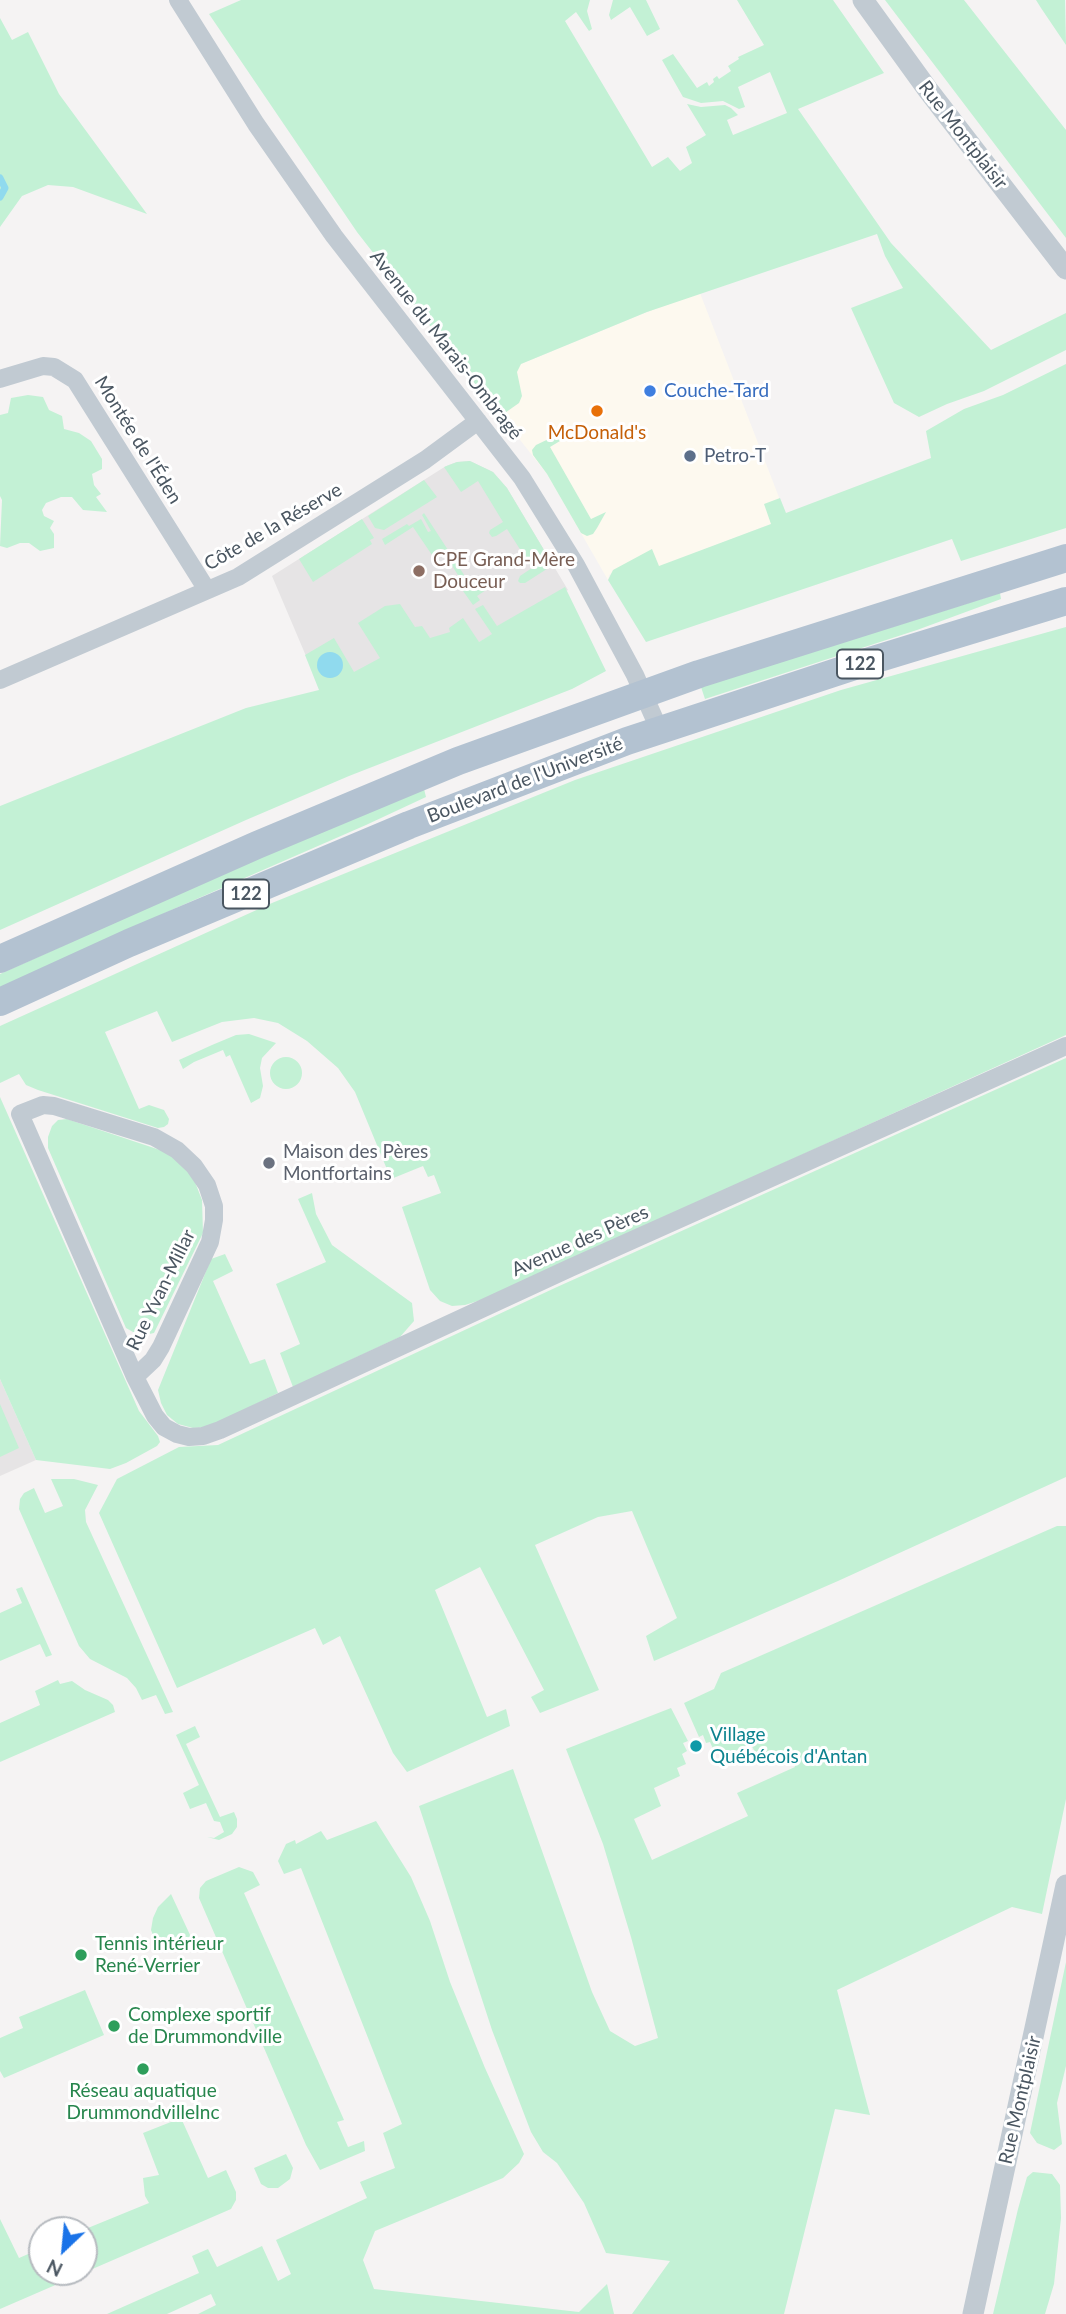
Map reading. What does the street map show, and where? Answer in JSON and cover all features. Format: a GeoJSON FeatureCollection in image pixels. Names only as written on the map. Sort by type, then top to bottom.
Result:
{"type":"FeatureCollection","features":[{"type":"Feature","properties":{"kind":"main road","name":"Boulevard de l'Université"},"geometry":{"type":"LineString","coordinates":[[0,959],[389,789],[644,692],[1066,558]]}},
{"type":"Feature","properties":{"kind":"main road","name":"Boulevard de l'Université"},"geometry":{"type":"LineString","coordinates":[[0,1002],[129,943],[409,825],[659,729],[1066,601]]}},
{"type":"Feature","properties":{"kind":"street","name":"Avenue du Marais-Ombragé"},"geometry":{"type":"LineString","coordinates":[[178,0],[256,124],[334,236],[522,478],[576,565],[644,692],[659,729]]}},
{"type":"Feature","properties":{"kind":"street","name":"Rue Montplaisir"},"geometry":{"type":"LineString","coordinates":[[863,0],[928,90],[1066,268]]}},
{"type":"Feature","properties":{"kind":"street","name":"Montée de l'Éden"},"geometry":{"type":"LineString","coordinates":[[0,379],[43,366],[54,367],[75,380],[207,590]]}},
{"type":"Feature","properties":{"kind":"street","name":"Côte de la Réserve"},"geometry":{"type":"LineString","coordinates":[[0,680],[238,577],[425,460],[478,421]]}},
{"type":"Feature","properties":{"kind":"street","name":"Avenue des Pères"},"geometry":{"type":"LineString","coordinates":[[135,1377],[164,1427],[189,1437],[203,1436],[220,1430],[570,1268],[1066,1046]]}},
{"type":"Feature","properties":{"kind":"street","name":"Rue Yvan-Millar"},"geometry":{"type":"LineString","coordinates":[[54,1105],[154,1137],[177,1150],[194,1166],[207,1185],[214,1206],[210,1242],[161,1347],[153,1360],[135,1377],[20,1114],[35,1107],[54,1105]]}},
{"type":"Feature","properties":{"kind":"street","name":"Rue Montplaisir"},"geometry":{"type":"LineString","coordinates":[[973,2314],[1066,1885]]}},
{"type":"Feature","properties":{"kind":"shaded area"},"geometry":{"type":"Polygon","coordinates":[[[700,293],[787,518],[658,567],[651,550],[609,575],[608,580],[547,474],[475,383],[700,293]]]}},
{"type":"Feature","properties":{"kind":"shaded area","name":"CPE Grand-Mère Douceur"},"geometry":{"type":"Polygon","coordinates":[[[470,461],[493,472],[507,488],[568,590],[464,651],[320,689],[272,576],[446,466],[470,461]]]}},
{"type":"Feature","properties":{"kind":"shaded area"},"geometry":{"type":"Polygon","coordinates":[[[0,1379],[36,1460],[0,1476],[0,1379]]]}},
{"type":"Feature","properties":{"kind":"green space"},"geometry":{"type":"Polygon","coordinates":[[[241,0],[590,0],[587,11],[592,29],[589,31],[576,12],[565,21],[652,167],[668,157],[680,171],[692,163],[686,147],[706,135],[687,104],[701,107],[725,105],[731,108],[738,115],[727,120],[733,135],[787,113],[770,72],[738,87],[745,107],[739,109],[723,101],[701,103],[683,97],[662,60],[673,54],[697,88],[707,82],[709,86],[717,76],[719,79],[731,71],[728,66],[739,59],[738,57],[764,45],[737,0],[833,0],[884,73],[798,109],[891,243],[991,350],[1066,313],[1066,350],[984,391],[919,417],[894,403],[851,308],[903,288],[885,256],[877,234],[647,312],[521,364],[517,372],[522,396],[519,403],[502,415],[357,232],[209,14],[241,0]]]}},
{"type":"Feature","properties":{"kind":"green space"},"geometry":{"type":"Polygon","coordinates":[[[613,0],[646,0],[660,29],[647,36],[630,7],[611,20],[609,15],[613,0]]]}},
{"type":"Feature","properties":{"kind":"green space"},"geometry":{"type":"Polygon","coordinates":[[[885,0],[964,0],[1066,130],[1066,238],[885,0]]]}},
{"type":"Feature","properties":{"kind":"green space"},"geometry":{"type":"Polygon","coordinates":[[[1036,0],[1065,0],[1066,45],[1041,8],[1036,0]]]}},
{"type":"Feature","properties":{"kind":"green space"},"geometry":{"type":"Polygon","coordinates":[[[0,18],[12,40],[28,32],[59,94],[147,214],[73,187],[48,185],[22,196],[0,227],[0,18]]]}},
{"type":"Feature","properties":{"kind":"green space"},"geometry":{"type":"Polygon","coordinates":[[[1066,364],[1066,528],[961,561],[952,539],[646,642],[608,580],[613,570],[652,549],[659,566],[771,524],[764,504],[780,498],[786,513],[931,458],[926,431],[964,409],[1003,395],[1066,364]]]}},
{"type":"Feature","properties":{"kind":"green space"},"geometry":{"type":"Polygon","coordinates":[[[28,395],[43,397],[49,410],[62,416],[64,429],[79,433],[91,441],[102,459],[102,469],[92,474],[94,485],[101,494],[96,497],[107,512],[83,510],[72,497],[61,497],[46,503],[42,510],[44,516],[54,521],[50,528],[54,534],[54,548],[40,551],[29,543],[7,548],[0,546],[0,415],[8,413],[11,398],[28,395]]]}},
{"type":"Feature","properties":{"kind":"green space"},"geometry":{"type":"Polygon","coordinates":[[[560,435],[560,441],[550,447],[591,519],[606,512],[593,534],[587,536],[581,533],[533,455],[532,450],[536,445],[560,435]]]}},
{"type":"Feature","properties":{"kind":"green space"},"geometry":{"type":"Polygon","coordinates":[[[470,461],[493,472],[507,488],[553,565],[525,583],[518,581],[520,576],[532,568],[507,529],[492,537],[489,533],[503,522],[478,481],[461,492],[444,467],[470,461]]]}},
{"type":"Feature","properties":{"kind":"green space"},"geometry":{"type":"Polygon","coordinates":[[[424,480],[437,497],[384,530],[375,528],[368,516],[424,480]]]}},
{"type":"Feature","properties":{"kind":"green space"},"geometry":{"type":"Polygon","coordinates":[[[424,513],[448,550],[434,558],[413,527],[385,545],[382,539],[421,519],[428,532],[431,531],[422,515],[424,513]]]}},
{"type":"Feature","properties":{"kind":"green space"},"geometry":{"type":"Polygon","coordinates":[[[362,519],[374,538],[370,540],[372,544],[313,582],[299,559],[362,519]]]}},
{"type":"Feature","properties":{"kind":"green space"},"geometry":{"type":"Polygon","coordinates":[[[452,556],[473,589],[487,580],[491,582],[489,588],[477,596],[480,600],[473,605],[463,591],[466,588],[451,564],[447,566],[444,561],[452,556]]]}},
{"type":"Feature","properties":{"kind":"green space"},"geometry":{"type":"Polygon","coordinates":[[[565,587],[606,671],[572,689],[349,776],[246,820],[0,930],[0,806],[246,708],[319,690],[305,655],[334,638],[354,672],[380,658],[358,623],[385,606],[400,604],[415,627],[422,626],[430,638],[450,632],[449,628],[463,618],[479,642],[492,634],[475,609],[483,605],[497,626],[565,587]]]}},
{"type":"Feature","properties":{"kind":"green space"},"geometry":{"type":"Polygon","coordinates":[[[1000,593],[1001,599],[917,630],[705,699],[701,687],[1000,593]]]}},
{"type":"Feature","properties":{"kind":"green space"},"geometry":{"type":"Polygon","coordinates":[[[1066,627],[1066,1035],[484,1299],[452,1306],[440,1301],[430,1290],[402,1207],[441,1193],[434,1175],[428,1177],[423,1166],[391,1179],[355,1092],[338,1068],[307,1041],[278,1023],[254,1018],[222,1022],[172,1042],[157,1011],[105,1032],[139,1109],[149,1105],[164,1110],[169,1119],[164,1127],[158,1128],[38,1090],[26,1085],[19,1074],[0,1083],[0,1026],[272,903],[575,780],[841,690],[1066,627]]]}},
{"type":"Feature","properties":{"kind":"green space"},"geometry":{"type":"Polygon","coordinates":[[[424,789],[426,797],[0,989],[0,974],[289,844],[424,789]]]}},
{"type":"Feature","properties":{"kind":"green space"},"geometry":{"type":"Polygon","coordinates":[[[249,1034],[276,1043],[262,1058],[260,1068],[263,1086],[260,1098],[251,1103],[230,1055],[226,1057],[223,1050],[183,1069],[179,1060],[236,1035],[249,1034]]]}},
{"type":"Feature","properties":{"kind":"green space"},"geometry":{"type":"Polygon","coordinates":[[[286,1057],[298,1061],[302,1073],[298,1085],[286,1089],[274,1085],[270,1073],[274,1061],[286,1057]]]}},
{"type":"Feature","properties":{"kind":"green space"},"geometry":{"type":"Polygon","coordinates":[[[1066,1058],[1066,1477],[654,1661],[646,1636],[677,1618],[632,1511],[598,1517],[535,1545],[599,1690],[540,1713],[531,1697],[544,1690],[480,1567],[435,1590],[487,1717],[506,1709],[510,1726],[407,1772],[393,1753],[340,1636],[323,1645],[315,1628],[177,1688],[99,1513],[117,1479],[179,1447],[218,1445],[557,1287],[1066,1058]]]}},
{"type":"Feature","properties":{"kind":"green space"},"geometry":{"type":"Polygon","coordinates":[[[0,1097],[139,1411],[160,1442],[126,1463],[110,1469],[36,1460],[0,1379],[0,1097]]]}},
{"type":"Feature","properties":{"kind":"green space"},"geometry":{"type":"Polygon","coordinates":[[[67,1119],[166,1152],[178,1160],[193,1177],[202,1200],[203,1233],[154,1333],[140,1336],[126,1328],[48,1148],[52,1126],[58,1120],[67,1119]]]}},
{"type":"Feature","properties":{"kind":"green space"},"geometry":{"type":"Polygon","coordinates":[[[312,1193],[316,1214],[332,1245],[412,1303],[414,1321],[400,1337],[293,1387],[280,1353],[300,1344],[276,1284],[326,1262],[298,1199],[312,1193]]]}},
{"type":"Feature","properties":{"kind":"green space"},"geometry":{"type":"Polygon","coordinates":[[[225,1254],[233,1271],[213,1281],[250,1364],[265,1359],[278,1393],[207,1427],[193,1428],[178,1424],[167,1415],[158,1390],[211,1259],[225,1254]]]}},
{"type":"Feature","properties":{"kind":"green space"},"geometry":{"type":"Polygon","coordinates":[[[0,1404],[19,1448],[0,1457],[0,1404]]]}},
{"type":"Feature","properties":{"kind":"green space"},"geometry":{"type":"Polygon","coordinates":[[[51,1479],[74,1479],[98,1485],[85,1510],[86,1522],[173,1712],[165,1714],[156,1695],[142,1700],[127,1678],[90,1659],[79,1646],[19,1509],[24,1493],[34,1488],[45,1513],[63,1506],[51,1479]]]}},
{"type":"Feature","properties":{"kind":"green space"},"geometry":{"type":"Polygon","coordinates":[[[1057,1526],[1066,1526],[1066,1799],[1042,1914],[1012,1907],[837,1990],[870,2115],[835,2109],[784,2314],[632,2314],[670,2261],[606,2253],[584,2203],[557,2163],[543,2152],[531,2132],[492,2030],[419,1806],[513,1769],[592,1992],[610,2031],[635,2046],[658,2038],[603,1844],[566,1749],[671,1708],[688,1741],[683,1743],[687,1751],[682,1754],[686,1764],[677,1768],[680,1776],[654,1788],[661,1806],[634,1819],[652,1860],[748,1816],[737,1793],[795,1767],[789,1752],[761,1765],[751,1744],[722,1757],[719,1749],[714,1751],[710,1742],[706,1743],[703,1735],[699,1737],[684,1703],[714,1689],[721,1673],[1057,1526]]]}},
{"type":"Feature","properties":{"kind":"green space"},"geometry":{"type":"Polygon","coordinates":[[[22,1587],[52,1655],[46,1657],[40,1644],[0,1661],[0,1613],[22,1603],[16,1589],[22,1587]]]}},
{"type":"Feature","properties":{"kind":"green space"},"geometry":{"type":"Polygon","coordinates":[[[58,1680],[60,1684],[72,1681],[108,1700],[115,1712],[0,1762],[0,1723],[40,1705],[35,1691],[58,1680]]]}},
{"type":"Feature","properties":{"kind":"green space"},"geometry":{"type":"Polygon","coordinates":[[[195,1726],[200,1737],[186,1744],[220,1817],[234,1812],[237,1819],[237,1827],[232,1834],[219,1840],[207,1837],[214,1838],[224,1832],[220,1822],[214,1821],[206,1803],[190,1809],[183,1793],[199,1785],[176,1735],[195,1726]]]}},
{"type":"Feature","properties":{"kind":"green space"},"geometry":{"type":"Polygon","coordinates":[[[376,1821],[411,1877],[485,2068],[524,2154],[519,2163],[503,2178],[375,2231],[363,2260],[374,2289],[579,2312],[607,2284],[614,2314],[198,2314],[216,2305],[211,2294],[167,2314],[107,2314],[199,2273],[192,2256],[208,2249],[217,2267],[262,2246],[278,2281],[291,2274],[276,2240],[367,2198],[360,2182],[395,2168],[383,2133],[402,2124],[301,1868],[284,1874],[278,1861],[286,1844],[295,1840],[296,1844],[321,1831],[327,1840],[376,1821]]]}},
{"type":"Feature","properties":{"kind":"green space"},"geometry":{"type":"Polygon","coordinates":[[[239,1867],[253,1872],[260,1885],[244,1893],[344,2120],[337,2122],[348,2147],[364,2141],[365,2151],[320,2170],[306,2145],[199,1898],[200,1888],[206,1881],[239,1867]]]}},
{"type":"Feature","properties":{"kind":"green space"},"geometry":{"type":"Polygon","coordinates":[[[171,1894],[191,1937],[159,1950],[151,1930],[153,1918],[158,1907],[171,1894]]]}},
{"type":"Feature","properties":{"kind":"green space"},"geometry":{"type":"Polygon","coordinates":[[[1066,1962],[1066,2066],[1057,2103],[1062,2144],[1054,2150],[1037,2143],[1030,2133],[1066,1962]]]}},
{"type":"Feature","properties":{"kind":"green space"},"geometry":{"type":"Polygon","coordinates":[[[85,1990],[104,2035],[4,2078],[0,2071],[0,2038],[23,2028],[19,2017],[85,1990]]]}},
{"type":"Feature","properties":{"kind":"green space"},"geometry":{"type":"Polygon","coordinates":[[[181,2118],[208,2178],[226,2170],[236,2192],[236,2200],[231,2209],[98,2267],[98,2224],[149,2203],[145,2196],[143,2178],[159,2175],[143,2133],[181,2118]]]}},
{"type":"Feature","properties":{"kind":"green space"},"geometry":{"type":"Polygon","coordinates":[[[286,2154],[293,2168],[290,2179],[278,2188],[268,2188],[261,2184],[254,2168],[286,2154]]]}},
{"type":"Feature","properties":{"kind":"green space"},"geometry":{"type":"Polygon","coordinates":[[[1033,2172],[1052,2174],[1060,2185],[1061,2218],[1054,2284],[1045,2314],[993,2314],[1027,2177],[1033,2172]]]}},
{"type":"Feature","properties":{"kind":"green space"},"geometry":{"type":"Polygon","coordinates":[[[0,2219],[19,2258],[28,2254],[28,2286],[53,2286],[0,2309],[0,2219]]]}},
{"type":"Feature","properties":{"kind":"water"},"geometry":{"type":"Polygon","coordinates":[[[330,652],[339,656],[343,665],[339,674],[330,678],[321,674],[317,665],[321,656],[330,652]]]}},
{"type":"Feature","properties":{"kind":"waterway"},"geometry":{"type":"LineString","coordinates":[[0,178],[5,188],[0,197]]}},
{"type":"Feature","properties":{"kind":"place","name":"Couche-Tard"},"geometry":{"type":"Point","coordinates":[650,391]}},
{"type":"Feature","properties":{"kind":"place","name":"McDonald's"},"geometry":{"type":"Point","coordinates":[597,411]}},
{"type":"Feature","properties":{"kind":"place","name":"Petro-T"},"geometry":{"type":"Point","coordinates":[690,456]}},
{"type":"Feature","properties":{"kind":"place","name":"CPE Grand-Mère Douceur"},"geometry":{"type":"Point","coordinates":[419,571]}},
{"type":"Feature","properties":{"kind":"place","name":"Maison des Pères Montfortains"},"geometry":{"type":"Point","coordinates":[269,1163]}},
{"type":"Feature","properties":{"kind":"place","name":"Village Québécois d'Antan"},"geometry":{"type":"Point","coordinates":[696,1746]}},
{"type":"Feature","properties":{"kind":"place","name":"Tennis intérieur René-Verrier"},"geometry":{"type":"Point","coordinates":[81,1955]}},
{"type":"Feature","properties":{"kind":"place","name":"Complexe sportif de Drummondville"},"geometry":{"type":"Point","coordinates":[114,2026]}},
{"type":"Feature","properties":{"kind":"place","name":"Réseau aquatique DrummondvilleInc"},"geometry":{"type":"Point","coordinates":[143,2069]}}]}
